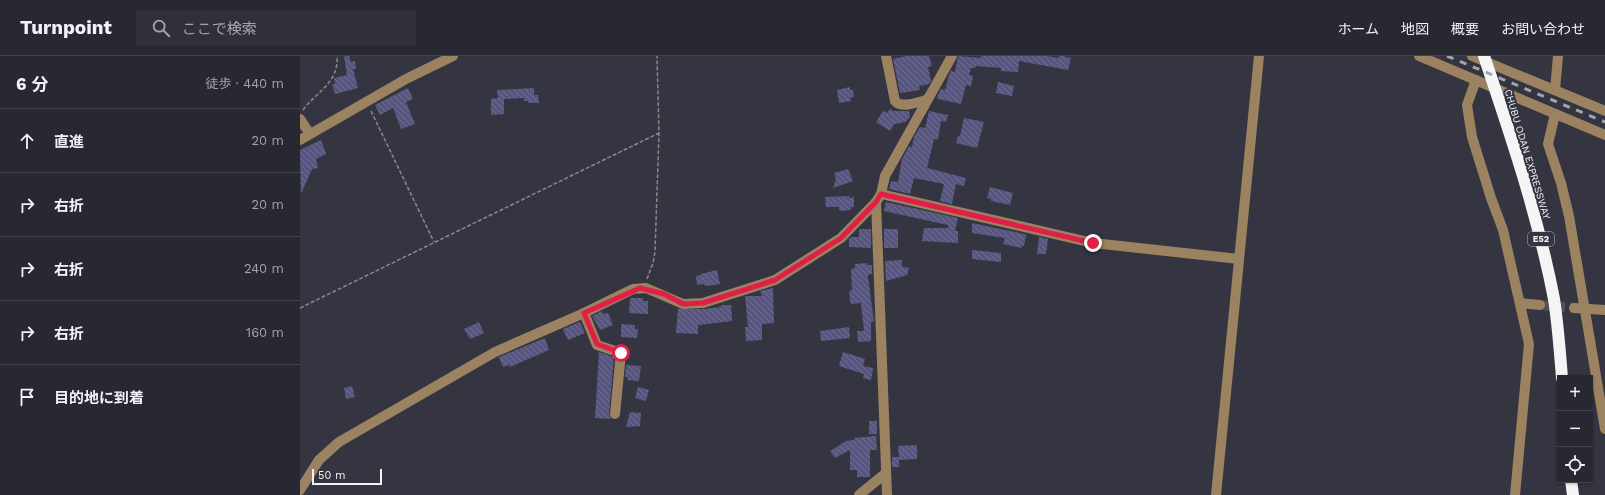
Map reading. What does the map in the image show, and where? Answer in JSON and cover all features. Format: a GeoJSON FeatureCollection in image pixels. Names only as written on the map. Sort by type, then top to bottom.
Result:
{"type":"FeatureCollection","features":[{"type":"Feature","properties":{"kind":"highway","name":"CHUBU ODAN EXPRESSWAY"},"geometry":{"type":"LineString","coordinates":[[1484,56],[1539,232],[1554,300],[1562,375]]}},
{"type":"Feature","properties":{"kind":"highway"},"geometry":{"type":"LineString","coordinates":[[1571,483],[1573,495]]}},
{"type":"Feature","properties":{"kind":"street"},"geometry":{"type":"LineString","coordinates":[[300,140],[406,79],[453,56]]}},
{"type":"Feature","properties":{"kind":"street"},"geometry":{"type":"LineString","coordinates":[[886,56],[895,101],[897,104],[901,105],[927,100]]}},
{"type":"Feature","properties":{"kind":"street"},"geometry":{"type":"LineString","coordinates":[[887,495],[878,198],[885,176],[952,56]]}},
{"type":"Feature","properties":{"kind":"street"},"geometry":{"type":"LineString","coordinates":[[1219,495],[1239,259],[1259,56]]}},
{"type":"Feature","properties":{"kind":"street"},"geometry":{"type":"LineString","coordinates":[[1419,56],[1605,135]]}},
{"type":"Feature","properties":{"kind":"street"},"geometry":{"type":"LineString","coordinates":[[1472,56],[1605,111]]}},
{"type":"Feature","properties":{"kind":"street"},"geometry":{"type":"LineString","coordinates":[[1555,90],[1558,56]]}},
{"type":"Feature","properties":{"kind":"street"},"geometry":{"type":"LineString","coordinates":[[1476,80],[1467,105],[1472,137],[1491,198],[1504,230],[1529,344],[1515,495]]}},
{"type":"Feature","properties":{"kind":"street"},"geometry":{"type":"LineString","coordinates":[[1555,114],[1548,144],[1561,183],[1569,216],[1579,308],[1605,429]]}},
{"type":"Feature","properties":{"kind":"street"},"geometry":{"type":"LineString","coordinates":[[301,119],[310,134]]}},
{"type":"Feature","properties":{"kind":"street"},"geometry":{"type":"LineString","coordinates":[[878,198],[1093,243],[1239,259]]}},
{"type":"Feature","properties":{"kind":"street"},"geometry":{"type":"LineString","coordinates":[[300,490],[319,460],[339,442],[495,352],[584,313],[633,289],[646,288],[664,294],[678,302],[703,303],[775,280],[841,238],[878,198]]}},
{"type":"Feature","properties":{"kind":"street"},"geometry":{"type":"LineString","coordinates":[[1520,303],[1540,305]]}},
{"type":"Feature","properties":{"kind":"street"},"geometry":{"type":"LineString","coordinates":[[1579,308],[1605,310]]}},
{"type":"Feature","properties":{"kind":"street"},"geometry":{"type":"LineString","coordinates":[[584,313],[597,344],[621,353],[615,414]]}},
{"type":"Feature","properties":{"kind":"street"},"geometry":{"type":"LineString","coordinates":[[859,495],[886,472]]}},
{"type":"Feature","properties":{"kind":"path"},"geometry":{"type":"LineString","coordinates":[[301,119],[303,108],[317,97],[332,79],[336,71],[337,56]]}},
{"type":"Feature","properties":{"kind":"path"},"geometry":{"type":"LineString","coordinates":[[646,288],[647,277],[654,263],[655,252],[658,133],[657,56]]}},
{"type":"Feature","properties":{"kind":"path"},"geometry":{"type":"LineString","coordinates":[[366,102],[434,242]]}},
{"type":"Feature","properties":{"kind":"path"},"geometry":{"type":"LineString","coordinates":[[300,308],[658,133]]}},
{"type":"Feature","properties":{"kind":"building"},"geometry":{"type":"Polygon","coordinates":[[[344,56],[349,56],[351,62],[355,61],[356,69],[353,69],[358,88],[335,94],[332,84],[335,84],[334,78],[347,75],[344,56]]]}},
{"type":"Feature","properties":{"kind":"building"},"geometry":{"type":"Polygon","coordinates":[[[906,56],[929,56],[932,66],[928,67],[931,81],[929,84],[919,86],[920,90],[900,93],[893,59],[906,56]]]}},
{"type":"Feature","properties":{"kind":"building"},"geometry":{"type":"Polygon","coordinates":[[[958,56],[981,58],[981,56],[1047,56],[1059,58],[1059,56],[1062,56],[1071,58],[1068,70],[1019,61],[1018,72],[1001,71],[1001,68],[976,66],[975,68],[971,68],[969,75],[973,76],[971,86],[966,85],[961,104],[938,99],[937,97],[941,89],[945,90],[951,71],[955,72],[958,56]]]}},
{"type":"Feature","properties":{"kind":"building"},"geometry":{"type":"Polygon","coordinates":[[[998,82],[1014,86],[1012,96],[996,93],[998,82]]]}},
{"type":"Feature","properties":{"kind":"building"},"geometry":{"type":"Polygon","coordinates":[[[850,87],[850,90],[853,90],[854,97],[850,98],[851,101],[839,103],[837,90],[850,87]]]}},
{"type":"Feature","properties":{"kind":"building"},"geometry":{"type":"Polygon","coordinates":[[[408,88],[413,99],[406,102],[415,124],[401,129],[393,108],[380,115],[375,105],[408,88]]]}},
{"type":"Feature","properties":{"kind":"building"},"geometry":{"type":"Polygon","coordinates":[[[534,88],[534,95],[538,95],[539,103],[528,103],[528,101],[524,101],[524,98],[504,99],[504,114],[491,115],[491,99],[498,98],[497,90],[534,88]]]}},
{"type":"Feature","properties":{"kind":"building"},"geometry":{"type":"Polygon","coordinates":[[[890,109],[893,111],[909,111],[910,117],[905,122],[894,124],[890,131],[876,122],[883,111],[887,113],[890,109]]]}},
{"type":"Feature","properties":{"kind":"building"},"geometry":{"type":"Polygon","coordinates":[[[929,111],[948,115],[946,122],[941,121],[938,140],[934,139],[927,168],[966,178],[964,186],[956,184],[952,204],[940,201],[944,184],[914,178],[910,194],[889,189],[891,181],[898,182],[902,159],[909,146],[912,147],[914,137],[920,127],[925,128],[929,111]]]}},
{"type":"Feature","properties":{"kind":"building"},"geometry":{"type":"Polygon","coordinates":[[[964,118],[984,122],[977,148],[956,143],[958,136],[960,136],[964,118]]]}},
{"type":"Feature","properties":{"kind":"building"},"geometry":{"type":"Polygon","coordinates":[[[321,140],[326,154],[316,159],[318,168],[312,169],[301,194],[300,150],[321,140]]]}},
{"type":"Feature","properties":{"kind":"building"},"geometry":{"type":"Polygon","coordinates":[[[848,169],[853,181],[833,188],[836,179],[834,173],[848,169]]]}},
{"type":"Feature","properties":{"kind":"building"},"geometry":{"type":"Polygon","coordinates":[[[990,187],[1013,193],[1010,205],[991,201],[991,199],[987,198],[990,187]]]}},
{"type":"Feature","properties":{"kind":"building"},"geometry":{"type":"Polygon","coordinates":[[[849,196],[849,198],[854,197],[854,207],[851,207],[851,210],[842,211],[839,210],[839,207],[826,207],[825,197],[849,196]]]}},
{"type":"Feature","properties":{"kind":"building"},"geometry":{"type":"Polygon","coordinates":[[[886,202],[958,218],[955,231],[958,231],[958,243],[922,241],[924,228],[948,228],[948,225],[884,211],[886,202]]]}},
{"type":"Feature","properties":{"kind":"building"},"geometry":{"type":"Polygon","coordinates":[[[972,223],[1024,234],[1026,235],[1024,246],[1022,245],[1022,248],[1003,244],[1005,238],[972,233],[972,223]]]}},
{"type":"Feature","properties":{"kind":"building"},"geometry":{"type":"Polygon","coordinates":[[[859,229],[871,229],[871,248],[849,247],[849,239],[851,237],[859,237],[859,229]]]}},
{"type":"Feature","properties":{"kind":"building"},"geometry":{"type":"Polygon","coordinates":[[[884,229],[898,229],[898,248],[884,248],[884,229]]]}},
{"type":"Feature","properties":{"kind":"building"},"geometry":{"type":"Polygon","coordinates":[[[1039,237],[1048,239],[1046,254],[1037,254],[1039,237]]]}},
{"type":"Feature","properties":{"kind":"building"},"geometry":{"type":"Polygon","coordinates":[[[972,250],[1001,253],[1001,262],[972,259],[972,250]]]}},
{"type":"Feature","properties":{"kind":"building"},"geometry":{"type":"Polygon","coordinates":[[[902,260],[902,267],[909,268],[907,275],[886,281],[885,261],[902,260]]]}},
{"type":"Feature","properties":{"kind":"building"},"geometry":{"type":"Polygon","coordinates":[[[867,263],[867,265],[872,265],[872,274],[868,275],[868,277],[874,322],[871,322],[871,341],[858,342],[857,331],[864,331],[861,303],[851,304],[850,301],[849,291],[852,290],[851,269],[855,268],[855,264],[867,263]]]}},
{"type":"Feature","properties":{"kind":"building"},"geometry":{"type":"Polygon","coordinates":[[[717,270],[720,284],[706,286],[703,284],[697,285],[696,276],[717,270]]]}},
{"type":"Feature","properties":{"kind":"building"},"geometry":{"type":"Polygon","coordinates":[[[773,288],[774,323],[762,324],[762,340],[746,341],[745,327],[748,327],[745,296],[762,296],[760,291],[773,288]]]}},
{"type":"Feature","properties":{"kind":"building"},"geometry":{"type":"Polygon","coordinates":[[[630,298],[643,298],[643,301],[648,301],[648,314],[629,313],[630,298]]]}},
{"type":"Feature","properties":{"kind":"building"},"geometry":{"type":"Polygon","coordinates":[[[721,305],[731,305],[732,321],[698,325],[698,334],[676,333],[678,309],[703,309],[721,307],[721,305]]]}},
{"type":"Feature","properties":{"kind":"building"},"geometry":{"type":"Polygon","coordinates":[[[602,311],[603,314],[608,313],[613,325],[600,330],[592,316],[602,311]]]}},
{"type":"Feature","properties":{"kind":"building"},"geometry":{"type":"Polygon","coordinates":[[[479,322],[484,333],[470,339],[464,329],[479,322]]]}},
{"type":"Feature","properties":{"kind":"building"},"geometry":{"type":"Polygon","coordinates":[[[580,322],[585,333],[568,340],[563,329],[580,322]]]}},
{"type":"Feature","properties":{"kind":"building"},"geometry":{"type":"Polygon","coordinates":[[[621,324],[635,325],[635,329],[638,329],[637,338],[621,337],[621,324]]]}},
{"type":"Feature","properties":{"kind":"building"},"geometry":{"type":"Polygon","coordinates":[[[849,327],[850,338],[821,341],[820,331],[849,327]]]}},
{"type":"Feature","properties":{"kind":"building"},"geometry":{"type":"Polygon","coordinates":[[[545,338],[549,350],[510,367],[509,365],[503,367],[499,357],[545,338]]]}},
{"type":"Feature","properties":{"kind":"building"},"geometry":{"type":"Polygon","coordinates":[[[599,352],[614,357],[609,413],[611,419],[595,418],[599,352]]]}},
{"type":"Feature","properties":{"kind":"building"},"geometry":{"type":"Polygon","coordinates":[[[843,352],[865,359],[863,366],[873,368],[871,380],[863,378],[864,374],[839,366],[843,352]]]}},
{"type":"Feature","properties":{"kind":"building"},"geometry":{"type":"Polygon","coordinates":[[[626,365],[641,366],[639,381],[627,380],[628,377],[625,377],[626,365]]]}},
{"type":"Feature","properties":{"kind":"building"},"geometry":{"type":"Polygon","coordinates":[[[352,386],[355,397],[346,399],[344,388],[352,386]]]}},
{"type":"Feature","properties":{"kind":"building"},"geometry":{"type":"Polygon","coordinates":[[[638,387],[649,390],[646,401],[635,398],[638,387]]]}},
{"type":"Feature","properties":{"kind":"building"},"geometry":{"type":"Polygon","coordinates":[[[630,412],[641,413],[640,426],[626,427],[630,412]]]}},
{"type":"Feature","properties":{"kind":"building"},"geometry":{"type":"Polygon","coordinates":[[[869,421],[877,421],[877,434],[869,434],[869,421]]]}},
{"type":"Feature","properties":{"kind":"building"},"geometry":{"type":"Polygon","coordinates":[[[876,436],[877,450],[870,450],[870,477],[857,477],[857,470],[850,470],[850,450],[835,458],[830,451],[846,441],[854,440],[854,438],[876,436]]]}},
{"type":"Feature","properties":{"kind":"building"},"geometry":{"type":"Polygon","coordinates":[[[917,445],[917,459],[899,460],[899,467],[892,467],[892,457],[899,457],[898,446],[917,445]]]}},
{"type":"Feature","properties":{"kind":"tunnel"},"geometry":{"type":"LineString","coordinates":[[1540,305],[1574,308]]}},
{"type":"Feature","properties":{"kind":"railway"},"geometry":{"type":"LineString","coordinates":[[1447,56],[1605,122]]}},
{"type":"Feature","properties":{"kind":"route"},"geometry":{"type":"LineString","coordinates":[[621,353],[597,344],[584,313],[633,289],[646,288],[664,294],[683,304],[703,303],[775,280],[831,245],[850,231],[876,202],[881,194],[1093,243]]}}]}
